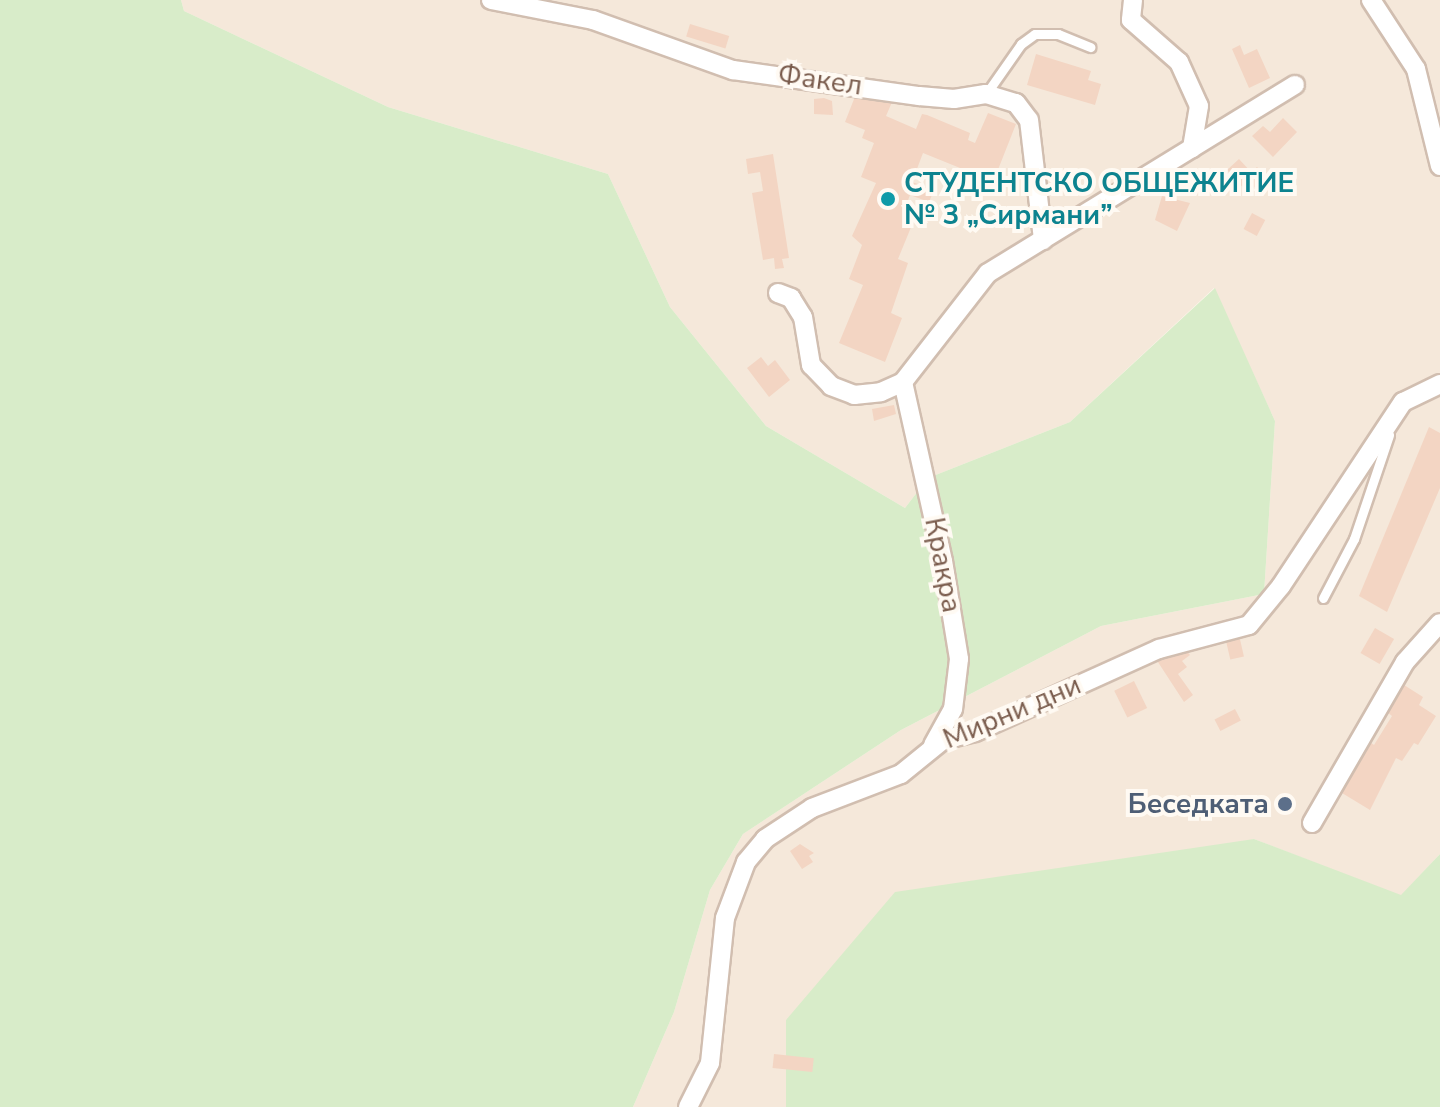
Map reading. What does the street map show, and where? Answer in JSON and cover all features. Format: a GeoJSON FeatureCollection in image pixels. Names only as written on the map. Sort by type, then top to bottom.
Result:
{"type":"FeatureCollection","features":[{"type":"Feature","properties":{"kind":"street","name":"Факел"},"geometry":{"type":"LineString","coordinates":[[491,0],[593,20],[733,70],[942,98],[986,94],[1016,103],[1029,120],[1043,240]]}},
{"type":"Feature","properties":{"kind":"street"},"geometry":{"type":"LineString","coordinates":[[1133,0],[1131,20],[1179,62],[1199,106],[1192,148]]}},
{"type":"Feature","properties":{"kind":"street"},"geometry":{"type":"LineString","coordinates":[[1371,0],[1416,69],[1440,160]]}},
{"type":"Feature","properties":{"kind":"street"},"geometry":{"type":"LineString","coordinates":[[778,293],[791,298],[803,317],[811,365],[831,386],[854,395],[903,382],[988,273],[1295,85]]}},
{"type":"Feature","properties":{"kind":"street","name":"Кракра"},"geometry":{"type":"LineString","coordinates":[[903,382],[943,561],[959,659],[953,709],[933,745]]}},
{"type":"Feature","properties":{"kind":"street","name":"Мирни дни"},"geometry":{"type":"LineString","coordinates":[[688,1107],[710,1063],[725,918],[746,862],[765,839],[791,821],[901,774],[933,745],[975,732],[1159,649],[1249,625],[1281,586],[1403,402],[1440,384]]}},
{"type":"Feature","properties":{"kind":"street"},"geometry":{"type":"LineString","coordinates":[[1312,823],[1405,662],[1440,623]]}},
{"type":"Feature","properties":{"kind":"lane"},"geometry":{"type":"LineString","coordinates":[[986,94],[1021,44],[1035,34],[1058,34],[1090,47]]}},
{"type":"Feature","properties":{"kind":"lane"},"geometry":{"type":"LineString","coordinates":[[1323,598],[1354,539],[1396,412]]}},
{"type":"Feature","properties":{"kind":"shaded area"},"geometry":{"type":"Polygon","coordinates":[[[181,0],[1440,0],[1440,854],[1401,896],[1254,839],[786,1020],[786,1107],[633,1107],[674,1012],[710,890],[743,834],[901,730],[1101,626],[1264,594],[1275,421],[1214,288],[1070,422],[928,478],[905,508],[766,426],[670,307],[608,174],[388,107],[184,11],[181,0]]]}},
{"type":"Feature","properties":{"kind":"green space"},"geometry":{"type":"Polygon","coordinates":[[[0,0],[181,0],[184,11],[388,107],[608,174],[670,307],[766,426],[905,508],[928,478],[1070,422],[1215,288],[1275,421],[1264,594],[1101,626],[901,730],[743,834],[710,890],[674,1012],[633,1107],[0,1107],[0,0]]]}},
{"type":"Feature","properties":{"kind":"green space"},"geometry":{"type":"Polygon","coordinates":[[[1254,839],[1401,895],[1440,854],[1440,1107],[786,1107],[786,1020],[895,892],[1254,839]]]}},
{"type":"Feature","properties":{"kind":"building"},"geometry":{"type":"Polygon","coordinates":[[[690,24],[729,36],[725,48],[686,36],[690,24]]]}},
{"type":"Feature","properties":{"kind":"building"},"geometry":{"type":"Polygon","coordinates":[[[1240,45],[1244,55],[1257,49],[1270,78],[1249,88],[1232,49],[1240,45]]]}},
{"type":"Feature","properties":{"kind":"building"},"geometry":{"type":"Polygon","coordinates":[[[1036,54],[1091,71],[1088,80],[1101,84],[1095,105],[1027,85],[1036,54]]]}},
{"type":"Feature","properties":{"kind":"building"},"geometry":{"type":"Polygon","coordinates":[[[858,89],[892,102],[886,116],[916,129],[922,114],[927,115],[970,133],[968,140],[975,143],[988,113],[1016,124],[990,190],[962,179],[965,170],[923,153],[912,182],[934,190],[929,202],[910,195],[904,211],[914,220],[898,259],[908,263],[891,313],[902,318],[885,362],[839,343],[863,285],[849,279],[862,245],[852,236],[876,183],[861,177],[874,143],[862,138],[865,130],[845,122],[858,89]]]}},
{"type":"Feature","properties":{"kind":"building"},"geometry":{"type":"Polygon","coordinates":[[[814,99],[832,101],[833,115],[814,114],[814,99]]]}},
{"type":"Feature","properties":{"kind":"building"},"geometry":{"type":"Polygon","coordinates":[[[1283,118],[1297,132],[1273,157],[1252,136],[1263,126],[1270,132],[1283,118]]]}},
{"type":"Feature","properties":{"kind":"building"},"geometry":{"type":"Polygon","coordinates":[[[773,154],[789,258],[782,259],[784,268],[775,269],[774,258],[763,260],[752,193],[763,191],[760,172],[748,174],[746,159],[773,154]]]}},
{"type":"Feature","properties":{"kind":"building"},"geometry":{"type":"Polygon","coordinates":[[[1239,159],[1251,172],[1257,167],[1266,177],[1248,193],[1227,170],[1239,159]]]}},
{"type":"Feature","properties":{"kind":"building"},"geometry":{"type":"Polygon","coordinates":[[[1162,196],[1190,203],[1177,231],[1155,220],[1162,196]]]}},
{"type":"Feature","properties":{"kind":"building"},"geometry":{"type":"Polygon","coordinates":[[[1252,213],[1265,220],[1257,236],[1244,229],[1252,213]]]}},
{"type":"Feature","properties":{"kind":"building"},"geometry":{"type":"Polygon","coordinates":[[[761,357],[768,366],[775,360],[790,380],[769,397],[747,368],[761,357]]]}},
{"type":"Feature","properties":{"kind":"building"},"geometry":{"type":"Polygon","coordinates":[[[894,405],[896,414],[874,421],[872,409],[894,405]]]}},
{"type":"Feature","properties":{"kind":"building"},"geometry":{"type":"Polygon","coordinates":[[[1429,427],[1440,433],[1440,488],[1387,612],[1359,596],[1429,427]]]}},
{"type":"Feature","properties":{"kind":"building"},"geometry":{"type":"Polygon","coordinates":[[[1375,628],[1394,639],[1380,664],[1360,653],[1375,628]]]}},
{"type":"Feature","properties":{"kind":"building"},"geometry":{"type":"Polygon","coordinates":[[[1239,635],[1244,656],[1230,660],[1225,638],[1239,635]]]}},
{"type":"Feature","properties":{"kind":"building"},"geometry":{"type":"Polygon","coordinates":[[[1185,649],[1190,655],[1182,661],[1187,667],[1178,674],[1193,695],[1184,702],[1154,656],[1185,649]]]}},
{"type":"Feature","properties":{"kind":"building"},"geometry":{"type":"Polygon","coordinates":[[[1134,681],[1147,708],[1127,718],[1114,691],[1134,681]]]}},
{"type":"Feature","properties":{"kind":"building"},"geometry":{"type":"Polygon","coordinates":[[[1404,685],[1423,697],[1419,705],[1436,716],[1418,745],[1414,743],[1402,761],[1396,758],[1370,810],[1342,793],[1368,741],[1374,745],[1392,716],[1387,712],[1404,685]]]}},
{"type":"Feature","properties":{"kind":"building"},"geometry":{"type":"Polygon","coordinates":[[[1235,709],[1241,721],[1220,731],[1215,719],[1235,709]]]}},
{"type":"Feature","properties":{"kind":"building"},"geometry":{"type":"Polygon","coordinates":[[[800,844],[814,853],[809,856],[813,862],[802,869],[790,851],[800,844]]]}},
{"type":"Feature","properties":{"kind":"building"},"geometry":{"type":"Polygon","coordinates":[[[774,1054],[814,1058],[812,1072],[773,1068],[774,1054]]]}},
{"type":"Feature","properties":{"kind":"place","name":"СТУДЕНТСКО ОБЩЕЖИТИЕ № 3 „Сирмани”"},"geometry":{"type":"Point","coordinates":[888,199]}},
{"type":"Feature","properties":{"kind":"place","name":"Беседката"},"geometry":{"type":"Point","coordinates":[1285,804]}}]}
